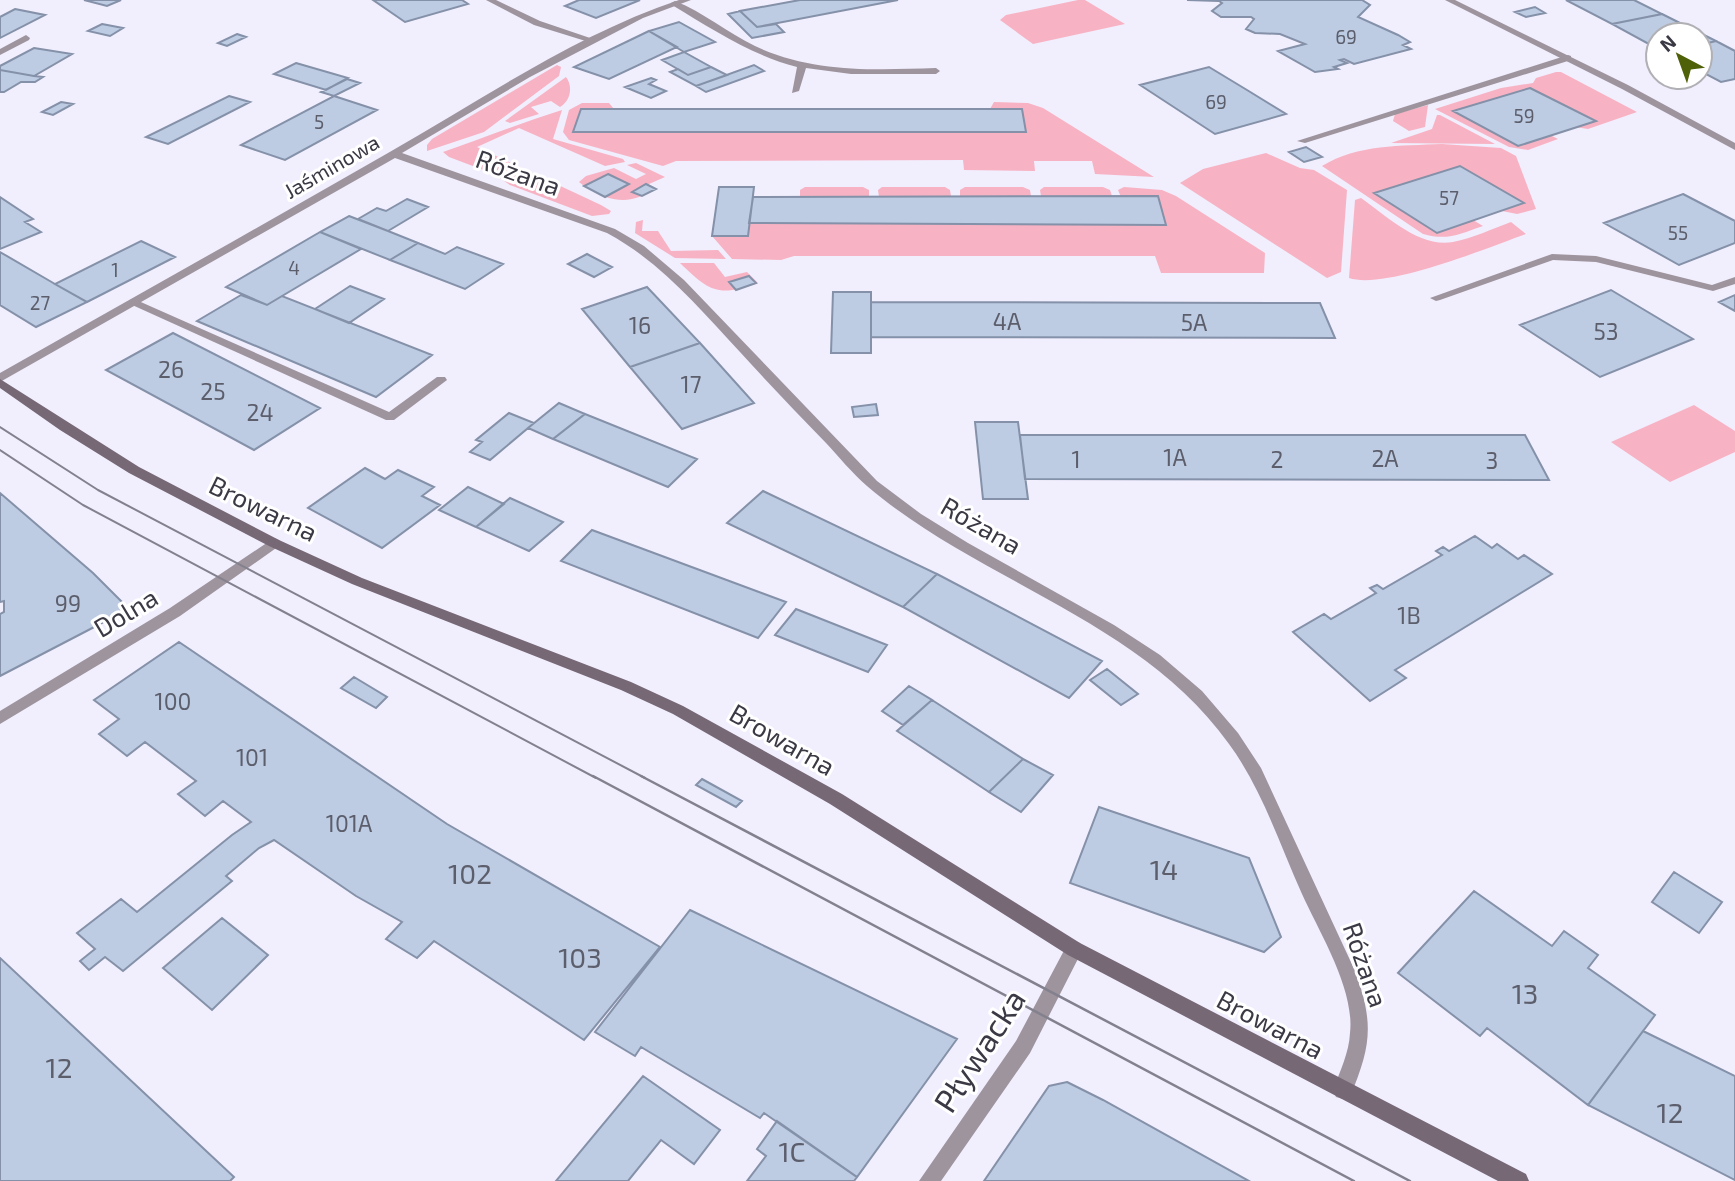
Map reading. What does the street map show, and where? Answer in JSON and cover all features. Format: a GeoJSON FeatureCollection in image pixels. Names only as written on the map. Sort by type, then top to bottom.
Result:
{"type":"FeatureCollection","features":[{"type":"Feature","properties":{"kind":"main road","name":"Browarna"},"geometry":{"type":"LineString","coordinates":[[0,383],[134,470],[274,543],[357,580],[626,685],[678,710],[836,799],[1074,950],[1519,1181]]}},
{"type":"Feature","properties":{"kind":"street"},"geometry":{"type":"LineString","coordinates":[[490,0],[537,23],[592,40]]}},
{"type":"Feature","properties":{"kind":"street","name":"Jaśminowa"},"geometry":{"type":"LineString","coordinates":[[0,377],[592,40],[640,16],[687,0]]}},
{"type":"Feature","properties":{"kind":"street"},"geometry":{"type":"LineString","coordinates":[[1449,0],[1568,58],[1735,147]]}},
{"type":"Feature","properties":{"kind":"street"},"geometry":{"type":"LineString","coordinates":[[674,3],[772,57],[802,66],[870,71],[936,71]]}},
{"type":"Feature","properties":{"kind":"street"},"geometry":{"type":"LineString","coordinates":[[0,52],[26,38]]}},
{"type":"Feature","properties":{"kind":"street"},"geometry":{"type":"LineString","coordinates":[[1302,141],[1568,58]]}},
{"type":"Feature","properties":{"kind":"street"},"geometry":{"type":"LineString","coordinates":[[794,91],[802,66]]}},
{"type":"Feature","properties":{"kind":"street","name":"Różana"},"geometry":{"type":"LineString","coordinates":[[394,155],[611,232],[634,244],[684,286],[871,483],[915,517],[1115,631],[1168,672],[1208,709],[1233,738],[1253,771],[1328,932],[1355,1000],[1360,1023],[1359,1034],[1343,1090]]}},
{"type":"Feature","properties":{"kind":"street"},"geometry":{"type":"LineString","coordinates":[[1436,298],[1552,257],[1595,259],[1686,284],[1713,288],[1735,280]]}},
{"type":"Feature","properties":{"kind":"street"},"geometry":{"type":"LineString","coordinates":[[134,302],[390,417],[442,380]]}},
{"type":"Feature","properties":{"kind":"street","name":"Dolna"},"geometry":{"type":"LineString","coordinates":[[0,718],[176,612],[274,543]]}},
{"type":"Feature","properties":{"kind":"street","name":"Pływacka"},"geometry":{"type":"LineString","coordinates":[[929,1181],[1023,1047],[1074,950]]}},
{"type":"Feature","properties":{"kind":"shaded area"},"geometry":{"type":"Polygon","coordinates":[[[1085,0],[1125,24],[1033,44],[1000,20],[1006,15],[1085,0]]]}},
{"type":"Feature","properties":{"kind":"shaded area"},"geometry":{"type":"Polygon","coordinates":[[[557,65],[561,67],[559,76],[484,132],[427,151],[427,145],[432,139],[557,65]]]}},
{"type":"Feature","properties":{"kind":"shaded area"},"geometry":{"type":"Polygon","coordinates":[[[1561,72],[1637,112],[1588,129],[1575,127],[1595,120],[1530,88],[1454,111],[1518,146],[1550,135],[1558,139],[1528,150],[1509,147],[1435,109],[1501,88],[1533,83],[1536,78],[1561,72]]]}},
{"type":"Feature","properties":{"kind":"shaded area"},"geometry":{"type":"Polygon","coordinates":[[[566,77],[570,93],[567,101],[560,107],[551,101],[531,107],[539,114],[510,123],[505,121],[566,77]]]}},
{"type":"Feature","properties":{"kind":"shaded area"},"geometry":{"type":"Polygon","coordinates":[[[994,102],[1028,103],[1043,108],[1154,177],[1095,174],[1092,161],[1034,161],[1035,171],[964,170],[963,160],[676,161],[663,166],[569,140],[563,132],[569,110],[582,103],[609,103],[614,109],[581,109],[573,132],[1025,132],[1022,109],[990,109],[994,102]]]}},
{"type":"Feature","properties":{"kind":"shaded area"},"geometry":{"type":"Polygon","coordinates":[[[1428,105],[1425,127],[1409,131],[1393,121],[1395,114],[1428,105]]]}},
{"type":"Feature","properties":{"kind":"shaded area"},"geometry":{"type":"Polygon","coordinates":[[[562,110],[553,139],[623,159],[625,162],[605,166],[519,128],[477,147],[601,205],[611,211],[609,214],[592,216],[510,185],[494,174],[449,157],[443,152],[517,125],[562,110]]]}},
{"type":"Feature","properties":{"kind":"shaded area"},"geometry":{"type":"Polygon","coordinates":[[[1437,115],[1495,144],[1391,143],[1432,129],[1437,115]]]}},
{"type":"Feature","properties":{"kind":"shaded area"},"geometry":{"type":"Polygon","coordinates":[[[1442,144],[1501,148],[1516,156],[1536,209],[1517,214],[1502,211],[1523,203],[1375,193],[1437,232],[1473,220],[1483,226],[1453,236],[1432,236],[1423,234],[1322,166],[1365,150],[1442,144]]]}},
{"type":"Feature","properties":{"kind":"shaded area"},"geometry":{"type":"Polygon","coordinates":[[[1266,153],[1300,168],[1314,170],[1347,190],[1341,272],[1327,278],[1180,183],[1203,169],[1266,153]]]}},
{"type":"Feature","properties":{"kind":"shaded area"},"geometry":{"type":"Polygon","coordinates":[[[636,163],[665,177],[633,191],[642,196],[624,200],[605,197],[629,184],[608,174],[584,186],[579,182],[586,176],[614,168],[636,179],[646,174],[627,165],[636,163]]]}},
{"type":"Feature","properties":{"kind":"shaded area"},"geometry":{"type":"Polygon","coordinates":[[[805,187],[863,187],[869,190],[869,196],[800,197],[800,190],[805,187]]]}},
{"type":"Feature","properties":{"kind":"shaded area"},"geometry":{"type":"Polygon","coordinates":[[[882,187],[945,187],[950,190],[951,196],[879,197],[878,190],[882,187]]]}},
{"type":"Feature","properties":{"kind":"shaded area"},"geometry":{"type":"Polygon","coordinates":[[[965,187],[1023,187],[1030,190],[1031,196],[960,196],[960,190],[965,187]]]}},
{"type":"Feature","properties":{"kind":"shaded area"},"geometry":{"type":"Polygon","coordinates":[[[1044,187],[1103,187],[1110,190],[1112,196],[1041,196],[1040,190],[1044,187]]]}},
{"type":"Feature","properties":{"kind":"shaded area"},"geometry":{"type":"Polygon","coordinates":[[[1124,187],[1162,190],[1176,196],[1265,253],[1264,273],[1161,273],[1155,256],[794,256],[781,260],[732,259],[712,236],[749,223],[1166,225],[1158,197],[1121,197],[1118,190],[1124,187]]]}},
{"type":"Feature","properties":{"kind":"shaded area"},"geometry":{"type":"Polygon","coordinates":[[[1361,198],[1404,229],[1440,243],[1475,236],[1511,222],[1526,234],[1411,273],[1365,280],[1349,278],[1355,200],[1361,198]]]}},
{"type":"Feature","properties":{"kind":"shaded area"},"geometry":{"type":"Polygon","coordinates":[[[643,220],[642,231],[658,231],[671,251],[718,250],[726,259],[675,258],[635,233],[636,222],[643,220]]]}},
{"type":"Feature","properties":{"kind":"shaded area"},"geometry":{"type":"Polygon","coordinates":[[[680,263],[714,263],[725,277],[747,272],[758,283],[733,290],[715,289],[707,286],[680,263]]]}},
{"type":"Feature","properties":{"kind":"shaded area"},"geometry":{"type":"Polygon","coordinates":[[[1694,405],[1735,431],[1735,452],[1670,482],[1611,442],[1694,405]]]}},
{"type":"Feature","properties":{"kind":"building"},"geometry":{"type":"Polygon","coordinates":[[[84,0],[121,0],[107,6],[84,0]]]}},
{"type":"Feature","properties":{"kind":"building"},"geometry":{"type":"Polygon","coordinates":[[[373,0],[462,0],[468,4],[405,22],[373,0]]]}},
{"type":"Feature","properties":{"kind":"building"},"geometry":{"type":"Polygon","coordinates":[[[579,0],[640,0],[596,18],[565,6],[579,0]]]}},
{"type":"Feature","properties":{"kind":"building"},"geometry":{"type":"Polygon","coordinates":[[[800,0],[898,0],[757,27],[740,11],[800,0]]]}},
{"type":"Feature","properties":{"kind":"building"},"geometry":{"type":"Polygon","coordinates":[[[1187,0],[1362,0],[1370,5],[1358,17],[1410,42],[1403,45],[1411,49],[1354,64],[1344,59],[1340,60],[1347,63],[1334,67],[1338,69],[1315,72],[1278,51],[1305,44],[1280,34],[1255,33],[1246,29],[1254,19],[1251,17],[1221,17],[1212,11],[1222,3],[1219,1],[1187,0]]]}},
{"type":"Feature","properties":{"kind":"building"},"geometry":{"type":"Polygon","coordinates":[[[1566,0],[1634,0],[1662,14],[1612,24],[1566,0]]]}},
{"type":"Feature","properties":{"kind":"building"},"geometry":{"type":"Polygon","coordinates":[[[1535,7],[1545,13],[1526,17],[1515,12],[1535,7]]]}},
{"type":"Feature","properties":{"kind":"building"},"geometry":{"type":"Polygon","coordinates":[[[15,9],[45,15],[0,38],[0,17],[15,9]]]}},
{"type":"Feature","properties":{"kind":"building"},"geometry":{"type":"Polygon","coordinates":[[[740,11],[757,27],[776,24],[784,32],[752,38],[728,14],[740,11]]]}},
{"type":"Feature","properties":{"kind":"building"},"geometry":{"type":"Polygon","coordinates":[[[1662,14],[1676,21],[1644,21],[1644,41],[1612,24],[1662,14]]]}},
{"type":"Feature","properties":{"kind":"building"},"geometry":{"type":"Polygon","coordinates":[[[679,22],[715,42],[684,52],[649,31],[679,22]]]}},
{"type":"Feature","properties":{"kind":"building"},"geometry":{"type":"Polygon","coordinates":[[[102,24],[123,28],[110,36],[88,31],[102,24]]]}},
{"type":"Feature","properties":{"kind":"building"},"geometry":{"type":"Polygon","coordinates":[[[649,31],[677,47],[609,79],[574,67],[649,31]]]}},
{"type":"Feature","properties":{"kind":"building"},"geometry":{"type":"Polygon","coordinates":[[[237,34],[246,37],[227,46],[218,43],[237,34]]]}},
{"type":"Feature","properties":{"kind":"building"},"geometry":{"type":"Polygon","coordinates":[[[1714,42],[1735,51],[1735,79],[1721,82],[1714,78],[1714,42]]]}},
{"type":"Feature","properties":{"kind":"building"},"geometry":{"type":"Polygon","coordinates":[[[34,48],[72,54],[34,76],[0,70],[0,66],[34,48]]]}},
{"type":"Feature","properties":{"kind":"building"},"geometry":{"type":"Polygon","coordinates":[[[684,52],[711,67],[688,75],[662,60],[684,52]]]}},
{"type":"Feature","properties":{"kind":"building"},"geometry":{"type":"Polygon","coordinates":[[[296,63],[348,78],[326,90],[274,74],[296,63]]]}},
{"type":"Feature","properties":{"kind":"building"},"geometry":{"type":"Polygon","coordinates":[[[754,65],[764,71],[706,92],[696,86],[754,65]]]}},
{"type":"Feature","properties":{"kind":"building"},"geometry":{"type":"Polygon","coordinates":[[[711,67],[727,75],[696,86],[670,72],[678,69],[688,75],[711,67]]]}},
{"type":"Feature","properties":{"kind":"building"},"geometry":{"type":"Polygon","coordinates":[[[1209,67],[1286,114],[1215,134],[1140,85],[1209,67]]]}},
{"type":"Feature","properties":{"kind":"building"},"geometry":{"type":"Polygon","coordinates":[[[0,70],[43,77],[35,82],[21,82],[0,92],[0,70]]]}},
{"type":"Feature","properties":{"kind":"building"},"geometry":{"type":"Polygon","coordinates":[[[651,78],[656,80],[649,84],[666,91],[651,98],[625,87],[651,78]]]}},
{"type":"Feature","properties":{"kind":"building"},"geometry":{"type":"Polygon","coordinates":[[[347,79],[360,83],[334,96],[321,92],[347,79]]]}},
{"type":"Feature","properties":{"kind":"building"},"geometry":{"type":"Polygon","coordinates":[[[1530,88],[1596,121],[1518,146],[1453,111],[1530,88]]]}},
{"type":"Feature","properties":{"kind":"building"},"geometry":{"type":"Polygon","coordinates":[[[229,96],[250,102],[168,144],[146,137],[229,96]]]}},
{"type":"Feature","properties":{"kind":"building"},"geometry":{"type":"Polygon","coordinates":[[[334,96],[377,110],[285,160],[241,145],[334,96]]]}},
{"type":"Feature","properties":{"kind":"building"},"geometry":{"type":"Polygon","coordinates":[[[61,102],[73,104],[53,115],[42,112],[61,102]]]}},
{"type":"Feature","properties":{"kind":"building"},"geometry":{"type":"Polygon","coordinates":[[[581,109],[1022,109],[1026,132],[573,132],[581,109]]]}},
{"type":"Feature","properties":{"kind":"building"},"geometry":{"type":"Polygon","coordinates":[[[1306,147],[1322,157],[1304,162],[1289,152],[1306,147]]]}},
{"type":"Feature","properties":{"kind":"building"},"geometry":{"type":"Polygon","coordinates":[[[1460,166],[1524,203],[1437,233],[1374,193],[1460,166]]]}},
{"type":"Feature","properties":{"kind":"building"},"geometry":{"type":"Polygon","coordinates":[[[608,174],[629,184],[605,197],[584,186],[608,174]]]}},
{"type":"Feature","properties":{"kind":"building"},"geometry":{"type":"Polygon","coordinates":[[[646,184],[656,189],[642,196],[632,192],[646,184]]]}},
{"type":"Feature","properties":{"kind":"building"},"geometry":{"type":"Polygon","coordinates":[[[719,187],[754,187],[748,236],[712,236],[719,187]]]}},
{"type":"Feature","properties":{"kind":"building"},"geometry":{"type":"Polygon","coordinates":[[[1683,194],[1735,221],[1735,243],[1679,265],[1604,223],[1683,194]]]}},
{"type":"Feature","properties":{"kind":"building"},"geometry":{"type":"Polygon","coordinates":[[[1158,196],[1166,225],[749,223],[753,197],[1158,196]]]}},
{"type":"Feature","properties":{"kind":"building"},"geometry":{"type":"Polygon","coordinates":[[[0,197],[33,219],[25,222],[41,232],[0,249],[0,197]]]}},
{"type":"Feature","properties":{"kind":"building"},"geometry":{"type":"Polygon","coordinates":[[[407,199],[428,207],[388,231],[358,219],[377,208],[386,211],[407,199]]]}},
{"type":"Feature","properties":{"kind":"building"},"geometry":{"type":"Polygon","coordinates":[[[349,216],[418,243],[390,260],[320,232],[349,216]]]}},
{"type":"Feature","properties":{"kind":"building"},"geometry":{"type":"Polygon","coordinates":[[[320,232],[361,249],[267,305],[226,287],[320,232]]]}},
{"type":"Feature","properties":{"kind":"building"},"geometry":{"type":"Polygon","coordinates":[[[141,241],[175,257],[87,302],[55,284],[141,241]]]}},
{"type":"Feature","properties":{"kind":"building"},"geometry":{"type":"Polygon","coordinates":[[[418,243],[445,254],[457,247],[503,264],[465,289],[390,260],[418,243]]]}},
{"type":"Feature","properties":{"kind":"building"},"geometry":{"type":"Polygon","coordinates":[[[0,252],[87,302],[36,327],[0,305],[0,252]]]}},
{"type":"Feature","properties":{"kind":"building"},"geometry":{"type":"Polygon","coordinates":[[[587,254],[612,267],[594,277],[568,264],[587,254]]]}},
{"type":"Feature","properties":{"kind":"building"},"geometry":{"type":"Polygon","coordinates":[[[749,276],[756,283],[736,290],[729,282],[749,276]]]}},
{"type":"Feature","properties":{"kind":"building"},"geometry":{"type":"Polygon","coordinates":[[[350,286],[384,299],[349,323],[315,309],[350,286]]]}},
{"type":"Feature","properties":{"kind":"building"},"geometry":{"type":"Polygon","coordinates":[[[647,287],[700,343],[630,367],[582,309],[647,287]]]}},
{"type":"Feature","properties":{"kind":"building"},"geometry":{"type":"Polygon","coordinates":[[[1611,290],[1693,339],[1600,377],[1520,325],[1611,290]]]}},
{"type":"Feature","properties":{"kind":"building"},"geometry":{"type":"Polygon","coordinates":[[[833,292],[871,292],[871,353],[831,353],[833,292]]]}},
{"type":"Feature","properties":{"kind":"building"},"geometry":{"type":"Polygon","coordinates":[[[241,295],[267,305],[282,296],[432,355],[376,397],[197,321],[241,295]]]}},
{"type":"Feature","properties":{"kind":"building"},"geometry":{"type":"Polygon","coordinates":[[[1735,295],[1735,311],[1719,302],[1735,295]]]}},
{"type":"Feature","properties":{"kind":"building"},"geometry":{"type":"Polygon","coordinates":[[[871,302],[1320,303],[1335,338],[871,337],[871,302]]]}},
{"type":"Feature","properties":{"kind":"building"},"geometry":{"type":"Polygon","coordinates":[[[173,333],[320,408],[254,450],[106,370],[173,333]]]}},
{"type":"Feature","properties":{"kind":"building"},"geometry":{"type":"Polygon","coordinates":[[[700,343],[754,403],[682,429],[630,367],[700,343]]]}},
{"type":"Feature","properties":{"kind":"building"},"geometry":{"type":"Polygon","coordinates":[[[559,403],[585,414],[553,439],[528,428],[559,403]]]}},
{"type":"Feature","properties":{"kind":"building"},"geometry":{"type":"Polygon","coordinates":[[[876,404],[878,415],[854,417],[852,407],[876,404]]]}},
{"type":"Feature","properties":{"kind":"building"},"geometry":{"type":"Polygon","coordinates":[[[509,413],[534,423],[490,460],[470,452],[482,442],[476,440],[509,413]]]}},
{"type":"Feature","properties":{"kind":"building"},"geometry":{"type":"Polygon","coordinates":[[[585,414],[697,459],[668,487],[553,439],[585,414]]]}},
{"type":"Feature","properties":{"kind":"building"},"geometry":{"type":"Polygon","coordinates":[[[975,422],[1018,422],[1028,499],[983,499],[975,422]]]}},
{"type":"Feature","properties":{"kind":"building"},"geometry":{"type":"Polygon","coordinates":[[[1020,435],[1525,435],[1549,480],[1025,479],[1020,435]]]}},
{"type":"Feature","properties":{"kind":"building"},"geometry":{"type":"Polygon","coordinates":[[[365,468],[385,479],[398,470],[434,487],[422,496],[440,505],[382,548],[308,508],[365,468]]]}},
{"type":"Feature","properties":{"kind":"building"},"geometry":{"type":"Polygon","coordinates":[[[468,487],[504,504],[476,527],[439,510],[468,487]]]}},
{"type":"Feature","properties":{"kind":"building"},"geometry":{"type":"Polygon","coordinates":[[[763,491],[937,574],[903,607],[727,523],[763,491]]]}},
{"type":"Feature","properties":{"kind":"building"},"geometry":{"type":"Polygon","coordinates":[[[0,493],[93,573],[124,604],[119,613],[0,676],[0,614],[4,612],[4,601],[0,602],[0,493]]]}},
{"type":"Feature","properties":{"kind":"building"},"geometry":{"type":"Polygon","coordinates":[[[510,498],[563,522],[529,551],[476,527],[510,498]]]}},
{"type":"Feature","properties":{"kind":"building"},"geometry":{"type":"Polygon","coordinates":[[[592,530],[786,602],[758,638],[561,561],[592,530]]]}},
{"type":"Feature","properties":{"kind":"building"},"geometry":{"type":"Polygon","coordinates":[[[1475,536],[1492,548],[1497,544],[1518,559],[1524,555],[1552,574],[1395,670],[1406,678],[1370,701],[1293,632],[1324,614],[1331,619],[1376,593],[1370,588],[1377,585],[1383,589],[1442,555],[1436,551],[1443,547],[1449,551],[1475,536]]]}},
{"type":"Feature","properties":{"kind":"building"},"geometry":{"type":"Polygon","coordinates":[[[937,574],[1102,661],[1069,698],[903,607],[937,574]]]}},
{"type":"Feature","properties":{"kind":"building"},"geometry":{"type":"Polygon","coordinates":[[[796,609],[887,645],[868,672],[775,635],[796,609]]]}},
{"type":"Feature","properties":{"kind":"building"},"geometry":{"type":"Polygon","coordinates":[[[179,642],[447,824],[660,947],[584,1040],[434,941],[417,958],[386,939],[402,922],[356,896],[274,840],[259,848],[226,876],[232,881],[123,971],[105,957],[89,970],[80,961],[95,949],[77,933],[121,899],[137,912],[251,822],[223,801],[205,816],[178,794],[196,781],[145,742],[127,756],[99,734],[119,719],[94,700],[179,642]]]}},
{"type":"Feature","properties":{"kind":"building"},"geometry":{"type":"Polygon","coordinates":[[[1107,669],[1138,694],[1121,705],[1090,680],[1107,669]]]}},
{"type":"Feature","properties":{"kind":"building"},"geometry":{"type":"Polygon","coordinates":[[[354,677],[387,697],[376,708],[341,688],[354,677]]]}},
{"type":"Feature","properties":{"kind":"building"},"geometry":{"type":"Polygon","coordinates":[[[909,686],[932,700],[903,725],[882,711],[909,686]]]}},
{"type":"Feature","properties":{"kind":"building"},"geometry":{"type":"Polygon","coordinates":[[[932,700],[1023,759],[989,792],[897,731],[932,700]]]}},
{"type":"Feature","properties":{"kind":"building"},"geometry":{"type":"Polygon","coordinates":[[[1023,759],[1053,775],[1021,812],[989,792],[1023,759]]]}},
{"type":"Feature","properties":{"kind":"building"},"geometry":{"type":"Polygon","coordinates":[[[702,779],[742,801],[736,807],[696,785],[702,779]]]}},
{"type":"Feature","properties":{"kind":"building"},"geometry":{"type":"Polygon","coordinates":[[[1099,807],[1249,858],[1281,937],[1264,952],[1070,883],[1099,807]]]}},
{"type":"Feature","properties":{"kind":"building"},"geometry":{"type":"Polygon","coordinates":[[[1674,872],[1722,902],[1699,933],[1652,902],[1674,872]]]}},
{"type":"Feature","properties":{"kind":"building"},"geometry":{"type":"Polygon","coordinates":[[[1474,891],[1552,946],[1564,931],[1598,955],[1588,968],[1655,1015],[1588,1105],[1487,1028],[1480,1036],[1398,973],[1474,891]]]}},
{"type":"Feature","properties":{"kind":"building"},"geometry":{"type":"Polygon","coordinates":[[[690,910],[957,1039],[857,1177],[764,1113],[760,1118],[641,1047],[635,1056],[595,1032],[690,910]]]}},
{"type":"Feature","properties":{"kind":"building"},"geometry":{"type":"Polygon","coordinates":[[[222,918],[268,955],[212,1010],[163,968],[222,918]]]}},
{"type":"Feature","properties":{"kind":"building"},"geometry":{"type":"Polygon","coordinates":[[[0,958],[234,1177],[230,1181],[0,1181],[0,958]]]}},
{"type":"Feature","properties":{"kind":"building"},"geometry":{"type":"Polygon","coordinates":[[[1643,1031],[1735,1076],[1735,1180],[1588,1105],[1643,1031]]]}},
{"type":"Feature","properties":{"kind":"building"},"geometry":{"type":"Polygon","coordinates":[[[643,1076],[720,1130],[694,1164],[661,1140],[628,1181],[556,1181],[643,1076]]]}},
{"type":"Feature","properties":{"kind":"building"},"geometry":{"type":"Polygon","coordinates":[[[1067,1082],[1249,1181],[984,1181],[1049,1086],[1067,1082]]]}},
{"type":"Feature","properties":{"kind":"building"},"geometry":{"type":"Polygon","coordinates":[[[777,1121],[857,1177],[854,1181],[747,1181],[766,1156],[757,1149],[777,1121]]]}},
{"type":"Feature","properties":{"kind":"tram line"},"geometry":{"type":"LineString","coordinates":[[0,427],[98,490],[645,778]]}},
{"type":"Feature","properties":{"kind":"tram line"},"geometry":{"type":"LineString","coordinates":[[0,450],[83,505],[596,778]]}},
{"type":"Feature","properties":{"kind":"tram line"},"geometry":{"type":"LineString","coordinates":[[593,776],[1354,1181]]}},
{"type":"Feature","properties":{"kind":"tram line"},"geometry":{"type":"LineString","coordinates":[[641,776],[1410,1181]]}}]}
